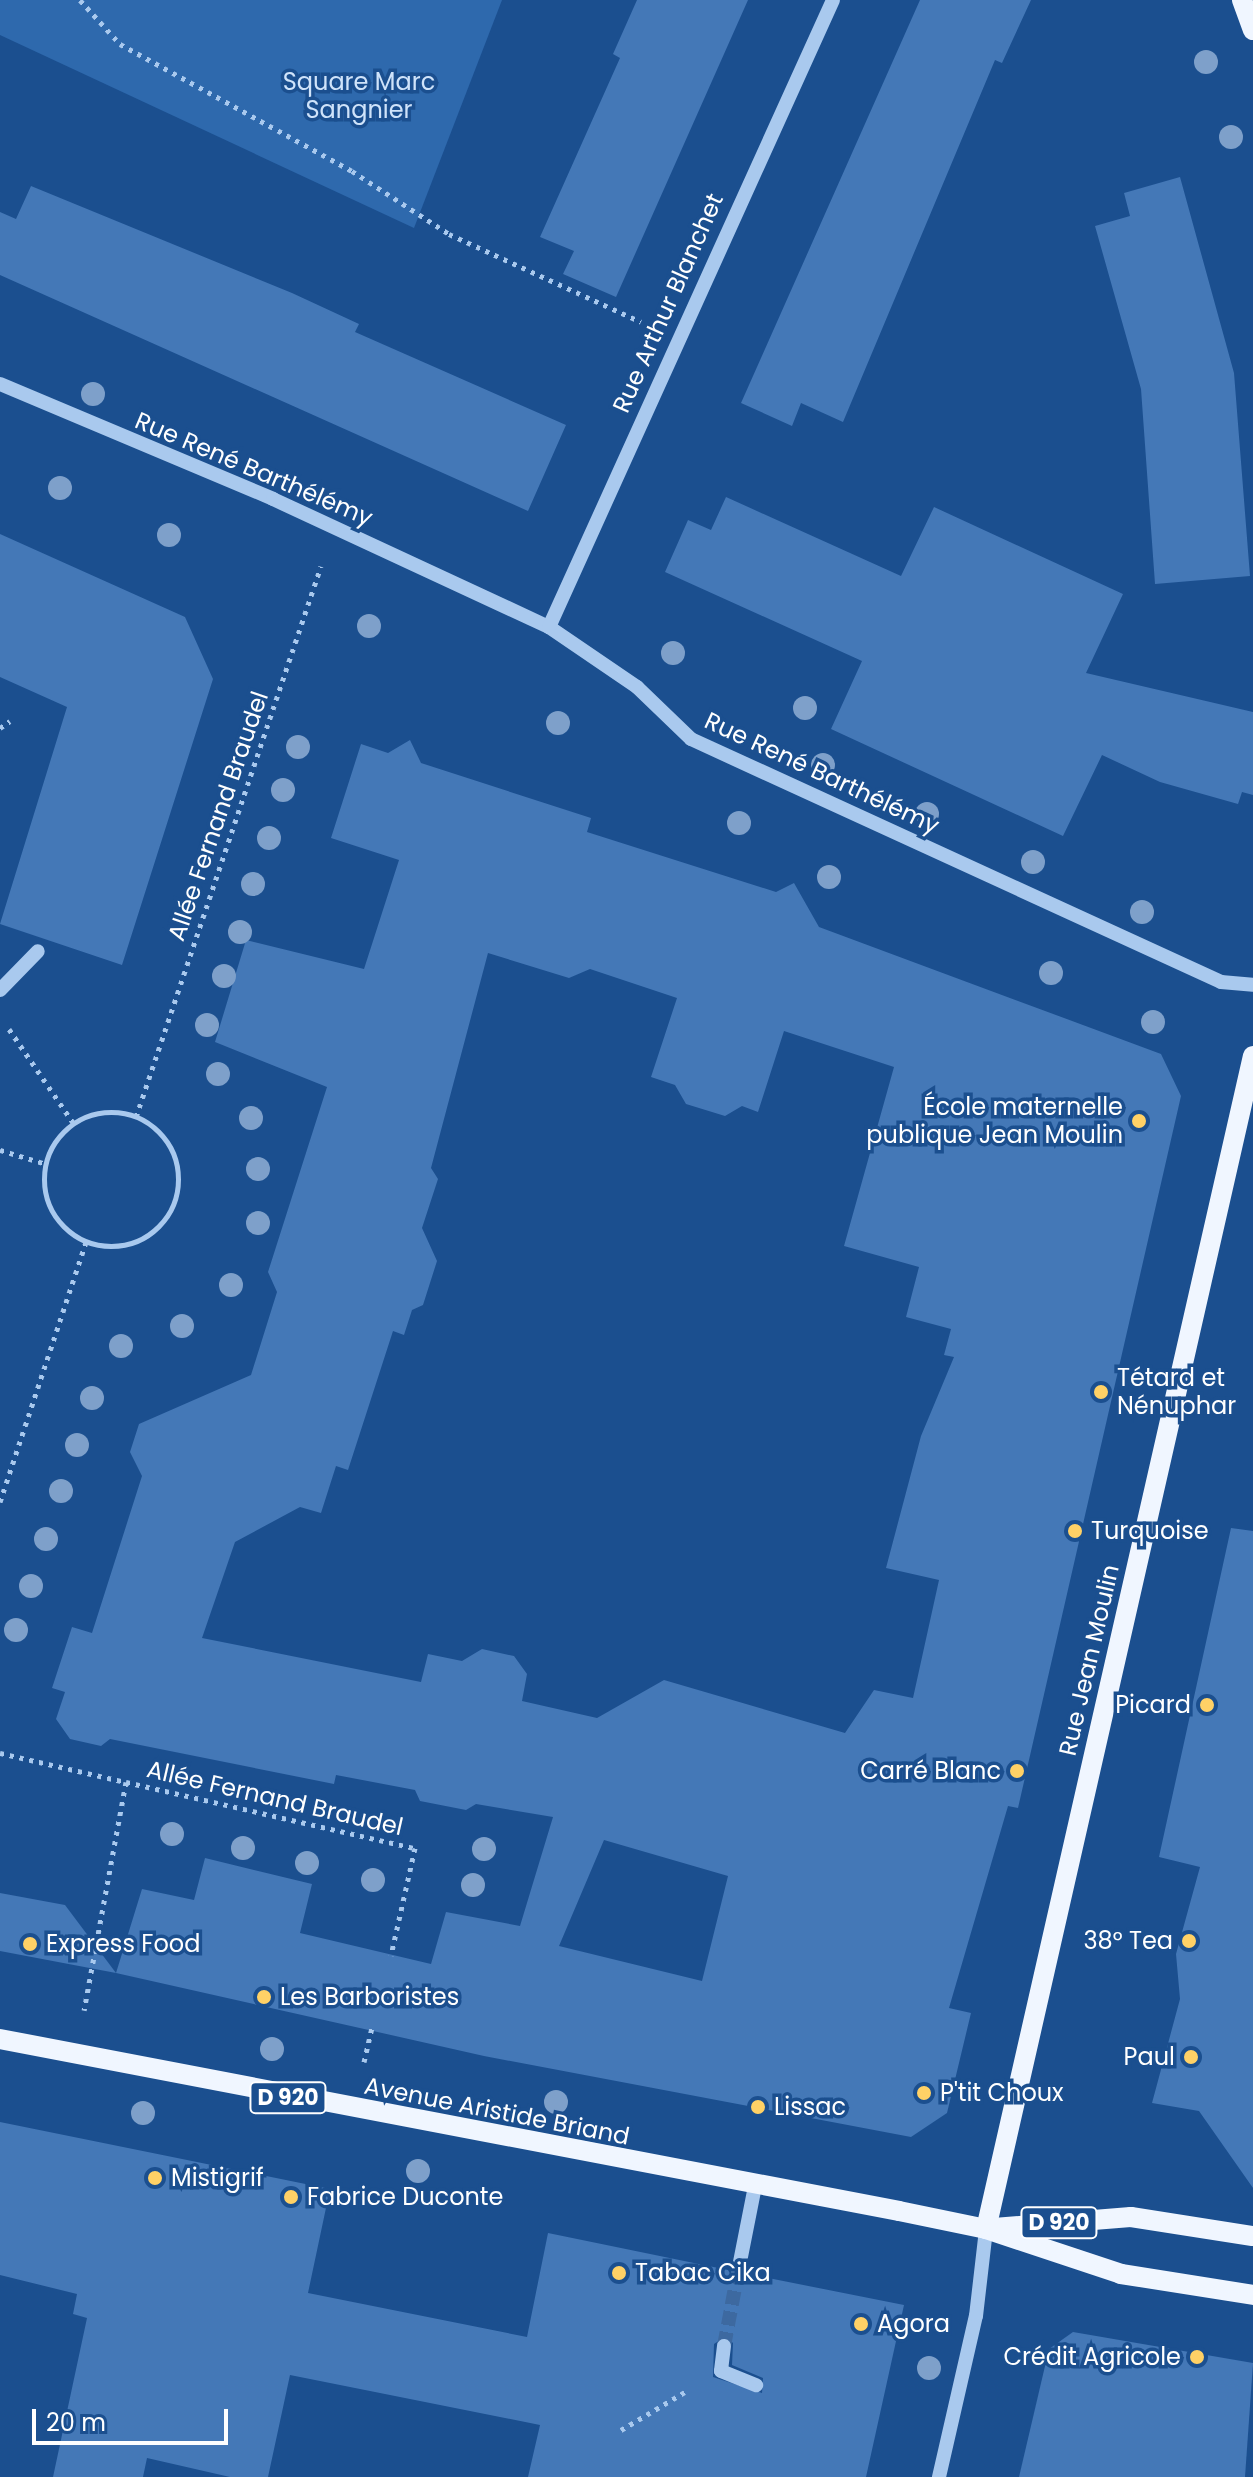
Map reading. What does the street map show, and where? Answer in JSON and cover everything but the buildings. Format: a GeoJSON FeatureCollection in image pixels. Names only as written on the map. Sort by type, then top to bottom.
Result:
{"type":"FeatureCollection","features":[{"type":"Feature","properties":{"kind":"main road"},"geometry":{"type":"LineString","coordinates":[[1242,0],[1253,30]]}},
{"type":"Feature","properties":{"kind":"main road","name":"Rue Jean Moulin"},"geometry":{"type":"LineString","coordinates":[[986,2229],[1253,1056]]}},
{"type":"Feature","properties":{"kind":"main road","name":"Avenue Aristide Briand"},"geometry":{"type":"LineString","coordinates":[[0,2039],[986,2229]]}},
{"type":"Feature","properties":{"kind":"main road","name":"D 920"},"geometry":{"type":"LineString","coordinates":[[986,2229],[1131,2217],[1253,2236]]}},
{"type":"Feature","properties":{"kind":"main road","name":"D 920"},"geometry":{"type":"LineString","coordinates":[[986,2229],[1121,2274],[1253,2295]]}},
{"type":"Feature","properties":{"kind":"street","name":"Rue Arthur Blanchet"},"geometry":{"type":"LineString","coordinates":[[549,627],[675,337],[833,0]]}},
{"type":"Feature","properties":{"kind":"street","name":"Rue René Barthélémy"},"geometry":{"type":"LineString","coordinates":[[0,384],[335,527],[549,627],[637,687],[691,739],[1221,982],[1253,985]]}},
{"type":"Feature","properties":{"kind":"street"},"geometry":{"type":"LineString","coordinates":[[0,990],[38,951]]}},
{"type":"Feature","properties":{"kind":"street"},"geometry":{"type":"LineString","coordinates":[[738,2272],[755,2186]]}},
{"type":"Feature","properties":{"kind":"street"},"geometry":{"type":"LineString","coordinates":[[939,2477],[976,2316],[986,2229]]}},
{"type":"Feature","properties":{"kind":"street"},"geometry":{"type":"LineString","coordinates":[[724,2346],[721,2371],[756,2385]]}},
{"type":"Feature","properties":{"kind":"path"},"geometry":{"type":"LineString","coordinates":[[80,0],[120,44],[352,171],[449,234],[675,337]]}},
{"type":"Feature","properties":{"kind":"path","name":"Allée Fernand Braudel"},"geometry":{"type":"LineString","coordinates":[[136,1117],[335,527]]}},
{"type":"Feature","properties":{"kind":"path"},"geometry":{"type":"LineString","coordinates":[[0,728],[10,721]]}},
{"type":"Feature","properties":{"kind":"path"},"geometry":{"type":"LineString","coordinates":[[0,1016],[74,1124]]}},
{"type":"Feature","properties":{"kind":"path"},"geometry":{"type":"LineString","coordinates":[[114,1112],[136,1117],[174,1155],[172,1210],[138,1241],[86,1242],[50,1209],[46,1164],[74,1124],[114,1112]]}},
{"type":"Feature","properties":{"kind":"path"},"geometry":{"type":"LineString","coordinates":[[0,1150],[46,1164]]}},
{"type":"Feature","properties":{"kind":"path"},"geometry":{"type":"LineString","coordinates":[[0,1502],[86,1242]]}},
{"type":"Feature","properties":{"kind":"path","name":"Allée Fernand Braudel"},"geometry":{"type":"LineString","coordinates":[[0,1753],[415,1848],[391,1955]]}},
{"type":"Feature","properties":{"kind":"path","name":"Allée Fernand Braudel"},"geometry":{"type":"LineString","coordinates":[[75,2054],[126,1782]]}},
{"type":"Feature","properties":{"kind":"path"},"geometry":{"type":"LineString","coordinates":[[621,2430],[721,2371]]}},
{"type":"Feature","properties":{"kind":"green space","name":"Square Marc Sangnier"},"geometry":{"type":"Polygon","coordinates":[[[0,0],[502,0],[414,228],[0,35],[0,0]]]}},
{"type":"Feature","properties":{"kind":"tunnel"},"geometry":{"type":"LineString","coordinates":[[724,2346],[738,2272]]}},
{"type":"Feature","properties":{"kind":"place","name":"École maternelle publique Jean Moulin"},"geometry":{"type":"Point","coordinates":[1139,1121]}},
{"type":"Feature","properties":{"kind":"place","name":"Tétard et Nénuphar"},"geometry":{"type":"Point","coordinates":[1101,1392]}},
{"type":"Feature","properties":{"kind":"place","name":"Turquoise"},"geometry":{"type":"Point","coordinates":[1075,1531]}},
{"type":"Feature","properties":{"kind":"place","name":"Picard"},"geometry":{"type":"Point","coordinates":[1207,1705]}},
{"type":"Feature","properties":{"kind":"place","name":"Carré Blanc"},"geometry":{"type":"Point","coordinates":[1017,1771]}},
{"type":"Feature","properties":{"kind":"place","name":"38° Tea"},"geometry":{"type":"Point","coordinates":[1189,1941]}},
{"type":"Feature","properties":{"kind":"place","name":"Express Food"},"geometry":{"type":"Point","coordinates":[30,1944]}},
{"type":"Feature","properties":{"kind":"place","name":"Les Barboristes"},"geometry":{"type":"Point","coordinates":[264,1997]}},
{"type":"Feature","properties":{"kind":"place","name":"Paul"},"geometry":{"type":"Point","coordinates":[1191,2057]}},
{"type":"Feature","properties":{"kind":"place","name":"P'tit Choux"},"geometry":{"type":"Point","coordinates":[924,2093]}},
{"type":"Feature","properties":{"kind":"place","name":"Lissac"},"geometry":{"type":"Point","coordinates":[758,2107]}},
{"type":"Feature","properties":{"kind":"place","name":"Mistigrif"},"geometry":{"type":"Point","coordinates":[155,2178]}},
{"type":"Feature","properties":{"kind":"place","name":"Fabrice Duconte"},"geometry":{"type":"Point","coordinates":[291,2197]}},
{"type":"Feature","properties":{"kind":"place","name":"Tabac Cika"},"geometry":{"type":"Point","coordinates":[619,2273]}},
{"type":"Feature","properties":{"kind":"place","name":"Agora"},"geometry":{"type":"Point","coordinates":[861,2324]}},
{"type":"Feature","properties":{"kind":"place","name":"Crédit Agricole"},"geometry":{"type":"Point","coordinates":[1197,2357]}}]}
